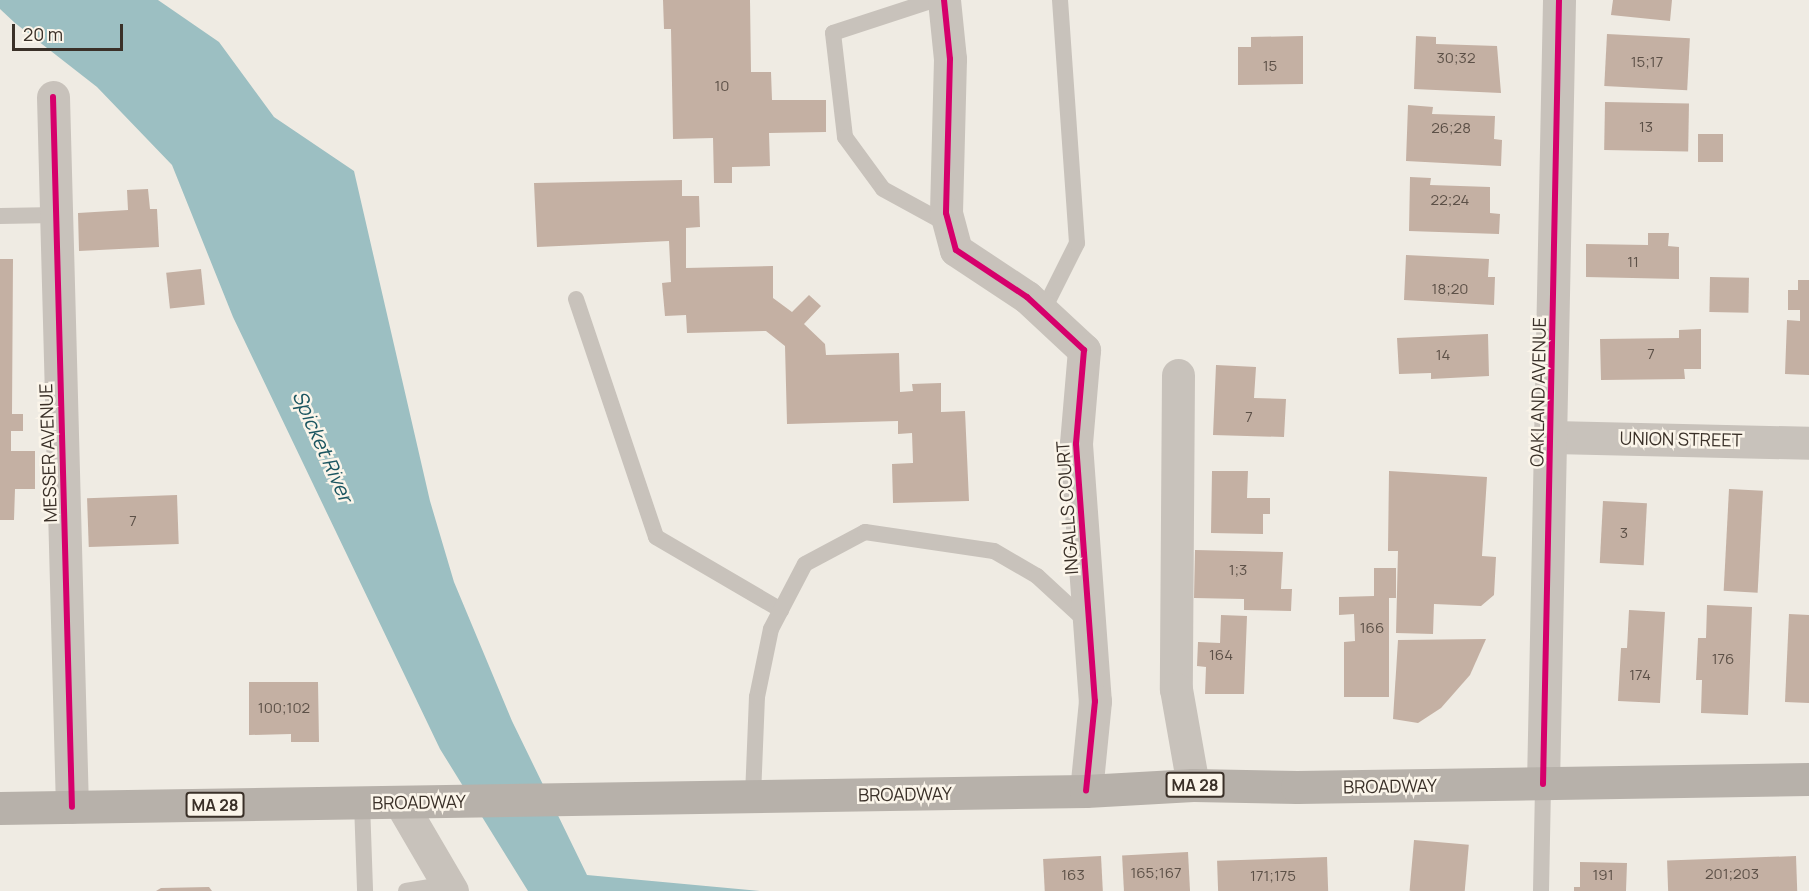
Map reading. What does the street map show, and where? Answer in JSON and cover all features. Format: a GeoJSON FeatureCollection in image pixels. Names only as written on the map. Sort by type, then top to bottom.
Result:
{"type":"FeatureCollection","features":[{"type":"Feature","properties":{"kind":"main road","name":"BROADWAY"},"geometry":{"type":"LineString","coordinates":[[0,808],[1086,791],[1192,785],[1543,784],[1809,779]]}},
{"type":"Feature","properties":{"kind":"street","name":"INGALLS COURT"},"geometry":{"type":"LineString","coordinates":[[944,0],[950,59],[946,213],[956,250],[1027,297],[1084,350],[1076,444],[1095,701],[1086,791]]}},
{"type":"Feature","properties":{"kind":"street","name":"OAKLAND AVENUE"},"geometry":{"type":"LineString","coordinates":[[1543,784],[1553,437],[1559,0]]}},
{"type":"Feature","properties":{"kind":"street","name":"MESSER AVENUE"},"geometry":{"type":"LineString","coordinates":[[53,97],[72,807]]}},
{"type":"Feature","properties":{"kind":"street"},"geometry":{"type":"LineString","coordinates":[[1178,375],[1176,689],[1192,785]]}},
{"type":"Feature","properties":{"kind":"street","name":"UNION STREET"},"geometry":{"type":"LineString","coordinates":[[1553,437],[1809,443]]}},
{"type":"Feature","properties":{"kind":"street"},"geometry":{"type":"LineString","coordinates":[[415,803],[450,888]]}},
{"type":"Feature","properties":{"kind":"lane"},"geometry":{"type":"LineString","coordinates":[[933,0],[833,33],[844,137],[883,189],[949,225]]}},
{"type":"Feature","properties":{"kind":"lane"},"geometry":{"type":"LineString","coordinates":[[1043,312],[1077,243],[1060,0]]}},
{"type":"Feature","properties":{"kind":"lane"},"geometry":{"type":"LineString","coordinates":[[0,216],[57,215]]}},
{"type":"Feature","properties":{"kind":"lane"},"geometry":{"type":"LineString","coordinates":[[576,299],[656,537],[781,610]]}},
{"type":"Feature","properties":{"kind":"lane"},"geometry":{"type":"LineString","coordinates":[[753,796],[757,697],[771,628],[805,564],[865,532],[994,551],[1037,576],[1090,624]]}},
{"type":"Feature","properties":{"kind":"lane"},"geometry":{"type":"LineString","coordinates":[[1541,891],[1543,784]]}},
{"type":"Feature","properties":{"kind":"lane"},"geometry":{"type":"LineString","coordinates":[[363,803],[365,891]]}},
{"type":"Feature","properties":{"kind":"lane"},"geometry":{"type":"LineString","coordinates":[[406,891],[450,888]]}},
{"type":"Feature","properties":{"kind":"water","name":"Spicket River"},"geometry":{"type":"Polygon","coordinates":[[[0,0],[158,0],[219,42],[274,117],[354,171],[430,501],[454,582],[512,721],[587,875],[760,891],[528,891],[440,749],[233,317],[172,165],[97,87],[0,9],[0,0]]]}},
{"type":"Feature","properties":{"kind":"building"},"geometry":{"type":"Polygon","coordinates":[[[663,0],[750,0],[751,72],[771,72],[772,100],[826,100],[826,132],[769,133],[770,166],[732,167],[732,183],[714,183],[713,138],[673,139],[671,29],[664,29],[663,0]]]}},
{"type":"Feature","properties":{"kind":"building"},"geometry":{"type":"Polygon","coordinates":[[[1613,0],[1672,0],[1670,21],[1611,15],[1613,0]]]}},
{"type":"Feature","properties":{"kind":"building"},"geometry":{"type":"Polygon","coordinates":[[[1607,34],[1690,38],[1687,90],[1604,86],[1607,34]]]}},
{"type":"Feature","properties":{"kind":"building"},"geometry":{"type":"Polygon","coordinates":[[[1303,36],[1303,84],[1238,85],[1238,47],[1251,47],[1251,37],[1303,36]]]}},
{"type":"Feature","properties":{"kind":"building"},"geometry":{"type":"Polygon","coordinates":[[[1416,36],[1436,37],[1436,44],[1497,46],[1501,93],[1414,89],[1416,36]]]}},
{"type":"Feature","properties":{"kind":"building"},"geometry":{"type":"Polygon","coordinates":[[[1605,102],[1689,103],[1688,151],[1604,150],[1605,102]]]}},
{"type":"Feature","properties":{"kind":"building"},"geometry":{"type":"Polygon","coordinates":[[[1408,105],[1433,107],[1432,114],[1495,116],[1494,139],[1502,140],[1501,166],[1406,161],[1408,105]]]}},
{"type":"Feature","properties":{"kind":"building"},"geometry":{"type":"Polygon","coordinates":[[[1698,134],[1723,134],[1723,162],[1698,162],[1698,134]]]}},
{"type":"Feature","properties":{"kind":"building"},"geometry":{"type":"Polygon","coordinates":[[[1410,177],[1431,178],[1430,185],[1490,187],[1490,213],[1500,214],[1499,234],[1409,231],[1410,177]]]}},
{"type":"Feature","properties":{"kind":"building"},"geometry":{"type":"Polygon","coordinates":[[[682,180],[682,196],[699,196],[700,227],[686,228],[686,268],[773,266],[773,298],[792,312],[809,295],[821,306],[804,324],[825,344],[826,355],[899,353],[900,392],[913,391],[912,384],[941,383],[941,412],[965,411],[969,501],[893,503],[892,464],[913,463],[912,433],[898,434],[898,421],[787,424],[785,346],[766,331],[687,333],[686,315],[665,316],[662,283],[671,282],[669,241],[537,247],[534,183],[682,180]]]}},
{"type":"Feature","properties":{"kind":"building"},"geometry":{"type":"Polygon","coordinates":[[[148,189],[150,209],[157,209],[159,247],[79,251],[78,213],[128,210],[127,190],[148,189]]]}},
{"type":"Feature","properties":{"kind":"building"},"geometry":{"type":"Polygon","coordinates":[[[1648,233],[1669,233],[1668,246],[1679,247],[1679,279],[1586,277],[1586,244],[1648,245],[1648,233]]]}},
{"type":"Feature","properties":{"kind":"building"},"geometry":{"type":"Polygon","coordinates":[[[1406,255],[1489,259],[1488,277],[1495,277],[1494,305],[1404,300],[1406,255]]]}},
{"type":"Feature","properties":{"kind":"building"},"geometry":{"type":"Polygon","coordinates":[[[0,259],[13,259],[12,414],[23,414],[23,431],[11,431],[11,451],[35,451],[35,489],[15,489],[14,520],[0,520],[0,259]]]}},
{"type":"Feature","properties":{"kind":"building"},"geometry":{"type":"Polygon","coordinates":[[[201,269],[205,305],[170,308],[166,273],[201,269]]]}},
{"type":"Feature","properties":{"kind":"building"},"geometry":{"type":"Polygon","coordinates":[[[1710,277],[1749,278],[1748,313],[1709,312],[1710,277]]]}},
{"type":"Feature","properties":{"kind":"building"},"geometry":{"type":"Polygon","coordinates":[[[1798,280],[1809,280],[1809,375],[1785,374],[1787,320],[1800,321],[1800,310],[1788,310],[1788,290],[1798,290],[1798,280]]]}},
{"type":"Feature","properties":{"kind":"building"},"geometry":{"type":"Polygon","coordinates":[[[1701,329],[1701,369],[1684,369],[1685,379],[1601,380],[1600,339],[1679,338],[1679,330],[1701,329]]]}},
{"type":"Feature","properties":{"kind":"building"},"geometry":{"type":"Polygon","coordinates":[[[1488,334],[1489,376],[1431,379],[1431,373],[1399,374],[1397,338],[1488,334]]]}},
{"type":"Feature","properties":{"kind":"building"},"geometry":{"type":"Polygon","coordinates":[[[1216,365],[1256,367],[1254,398],[1286,399],[1284,437],[1213,435],[1216,365]]]}},
{"type":"Feature","properties":{"kind":"building"},"geometry":{"type":"Polygon","coordinates":[[[1212,471],[1248,471],[1247,498],[1270,498],[1270,514],[1263,514],[1263,534],[1211,533],[1212,471]]]}},
{"type":"Feature","properties":{"kind":"building"},"geometry":{"type":"Polygon","coordinates":[[[1389,471],[1487,477],[1482,556],[1496,557],[1494,595],[1481,606],[1434,604],[1433,634],[1396,633],[1398,551],[1388,551],[1389,471]]]}},
{"type":"Feature","properties":{"kind":"building"},"geometry":{"type":"Polygon","coordinates":[[[1729,489],[1763,491],[1758,593],[1724,591],[1729,489]]]}},
{"type":"Feature","properties":{"kind":"building"},"geometry":{"type":"Polygon","coordinates":[[[177,495],[179,544],[89,547],[87,498],[177,495]]]}},
{"type":"Feature","properties":{"kind":"building"},"geometry":{"type":"Polygon","coordinates":[[[1603,501],[1647,503],[1644,565],[1600,563],[1603,501]]]}},
{"type":"Feature","properties":{"kind":"building"},"geometry":{"type":"Polygon","coordinates":[[[1195,550],[1283,552],[1281,589],[1292,589],[1291,611],[1244,610],[1244,599],[1194,598],[1195,550]]]}},
{"type":"Feature","properties":{"kind":"building"},"geometry":{"type":"Polygon","coordinates":[[[1374,568],[1396,568],[1396,598],[1389,598],[1389,697],[1344,697],[1344,642],[1355,641],[1354,614],[1339,615],[1339,597],[1374,596],[1374,568]]]}},
{"type":"Feature","properties":{"kind":"building"},"geometry":{"type":"Polygon","coordinates":[[[1707,605],[1752,607],[1748,715],[1701,713],[1702,680],[1696,680],[1698,638],[1706,638],[1707,605]]]}},
{"type":"Feature","properties":{"kind":"building"},"geometry":{"type":"Polygon","coordinates":[[[1629,610],[1665,612],[1660,703],[1618,701],[1621,648],[1627,648],[1629,610]]]}},
{"type":"Feature","properties":{"kind":"building"},"geometry":{"type":"Polygon","coordinates":[[[1789,614],[1809,615],[1809,703],[1785,702],[1789,614]]]}},
{"type":"Feature","properties":{"kind":"building"},"geometry":{"type":"Polygon","coordinates":[[[1221,615],[1247,616],[1244,694],[1205,694],[1206,667],[1197,666],[1198,642],[1220,643],[1221,615]]]}},
{"type":"Feature","properties":{"kind":"building"},"geometry":{"type":"Polygon","coordinates":[[[1486,639],[1470,675],[1441,708],[1418,723],[1393,719],[1398,640],[1486,639]]]}},
{"type":"Feature","properties":{"kind":"building"},"geometry":{"type":"Polygon","coordinates":[[[249,682],[318,682],[319,742],[291,742],[291,734],[249,735],[249,682]]]}},
{"type":"Feature","properties":{"kind":"building"},"geometry":{"type":"Polygon","coordinates":[[[1414,840],[1469,845],[1465,891],[1410,891],[1414,840]]]}},
{"type":"Feature","properties":{"kind":"building"},"geometry":{"type":"Polygon","coordinates":[[[1188,852],[1190,891],[1124,891],[1122,855],[1188,852]]]}},
{"type":"Feature","properties":{"kind":"building"},"geometry":{"type":"Polygon","coordinates":[[[1101,856],[1103,891],[1045,891],[1043,859],[1101,856]]]}},
{"type":"Feature","properties":{"kind":"building"},"geometry":{"type":"Polygon","coordinates":[[[1796,856],[1797,891],[1668,891],[1667,861],[1796,856]]]}},
{"type":"Feature","properties":{"kind":"building"},"geometry":{"type":"Polygon","coordinates":[[[1327,857],[1328,891],[1218,891],[1217,861],[1327,857]]]}},
{"type":"Feature","properties":{"kind":"building"},"geometry":{"type":"Polygon","coordinates":[[[1580,862],[1627,863],[1626,891],[1574,891],[1574,887],[1580,887],[1580,862]]]}},
{"type":"Feature","properties":{"kind":"building"},"geometry":{"type":"Polygon","coordinates":[[[209,887],[212,891],[156,891],[161,888],[209,887]]]}},
{"type":"Feature","properties":{"kind":"cycle path"},"geometry":{"type":"LineString","coordinates":[[944,0],[950,59],[946,213],[956,250],[1027,297],[1084,350],[1076,444],[1095,701],[1086,791]]}},
{"type":"Feature","properties":{"kind":"cycle path"},"geometry":{"type":"LineString","coordinates":[[1543,784],[1559,0]]}},
{"type":"Feature","properties":{"kind":"cycle path"},"geometry":{"type":"LineString","coordinates":[[53,97],[72,807]]}}]}
